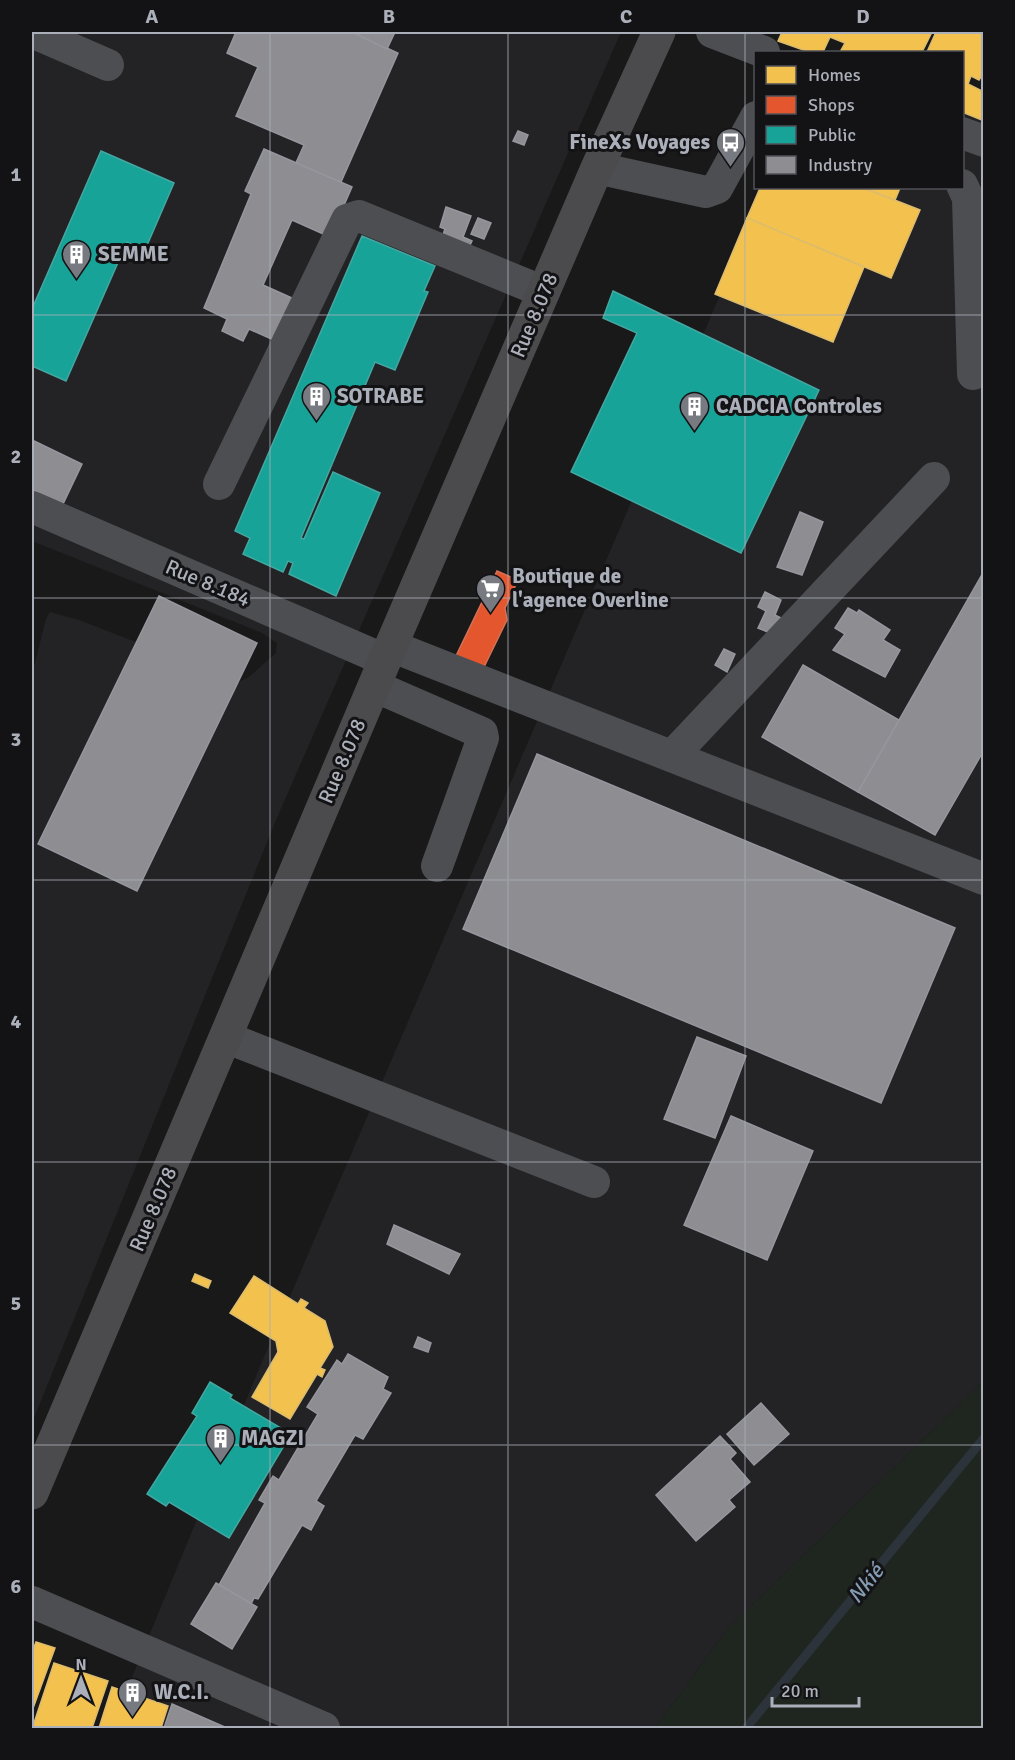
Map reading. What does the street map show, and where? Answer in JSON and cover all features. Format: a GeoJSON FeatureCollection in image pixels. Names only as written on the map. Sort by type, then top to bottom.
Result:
{"type":"FeatureCollection","features":[{"type":"Feature","properties":{"kind":"highway","name":"Rue 8.078"},"geometry":{"type":"LineString","coordinates":[[32,1493],[383,664],[597,168],[659,32]]}},
{"type":"Feature","properties":{"kind":"street"},"geometry":{"type":"LineString","coordinates":[[32,32],[108,65]]}},
{"type":"Feature","properties":{"kind":"street"},"geometry":{"type":"LineString","coordinates":[[712,32],[761,51]]}},
{"type":"Feature","properties":{"kind":"street"},"geometry":{"type":"LineString","coordinates":[[597,168],[706,192],[717,188],[754,121]]}},
{"type":"Feature","properties":{"kind":"street"},"geometry":{"type":"LineString","coordinates":[[964,133],[984,141]]}},
{"type":"Feature","properties":{"kind":"street"},"geometry":{"type":"LineString","coordinates":[[964,188],[968,198],[973,374]]}},
{"type":"Feature","properties":{"kind":"street"},"geometry":{"type":"LineString","coordinates":[[219,484],[347,220],[359,216],[544,292]]}},
{"type":"Feature","properties":{"kind":"street"},"geometry":{"type":"LineString","coordinates":[[672,756],[934,478]]}},
{"type":"Feature","properties":{"kind":"street","name":"Rue 8.184"},"geometry":{"type":"LineString","coordinates":[[32,507],[383,664]]}},
{"type":"Feature","properties":{"kind":"street"},"geometry":{"type":"LineString","coordinates":[[383,664],[672,756],[984,879]]}},
{"type":"Feature","properties":{"kind":"street"},"geometry":{"type":"LineString","coordinates":[[383,664],[482,733],[483,738],[437,866]]}},
{"type":"Feature","properties":{"kind":"street"},"geometry":{"type":"LineString","coordinates":[[225,1037],[594,1182]]}},
{"type":"Feature","properties":{"kind":"street"},"geometry":{"type":"LineString","coordinates":[[32,1602],[324,1728]]}},
{"type":"Feature","properties":{"kind":"shaded area"},"geometry":{"type":"Polygon","coordinates":[[[32,32],[621,32],[276,820],[32,1423],[32,674],[46,619],[50,612],[79,620],[141,644],[229,688],[250,676],[276,653],[277,643],[262,633],[32,541],[32,32]]]}},
{"type":"Feature","properties":{"kind":"shaded area"},"geometry":{"type":"Polygon","coordinates":[[[964,98],[983,106],[983,1382],[729,1627],[655,1728],[111,1728],[261,1364],[766,189],[964,189],[964,98]]]}},
{"type":"Feature","properties":{"kind":"shaded area"},"geometry":{"type":"Polygon","coordinates":[[[983,1382],[983,1728],[655,1728],[729,1627],[983,1382]]]}},
{"type":"Feature","properties":{"kind":"building: Homes"},"geometry":{"type":"Polygon","coordinates":[[[782,32],[932,32],[922,51],[841,51],[845,43],[830,37],[823,51],[806,51],[778,41],[782,32]]]}},
{"type":"Feature","properties":{"kind":"building: Homes"},"geometry":{"type":"Polygon","coordinates":[[[936,32],[984,32],[984,72],[979,80],[971,76],[968,84],[984,92],[984,121],[964,113],[964,51],[927,51],[936,32]]]}},
{"type":"Feature","properties":{"kind":"building: Homes"},"geometry":{"type":"Polygon","coordinates":[[[760,189],[867,189],[920,210],[891,278],[747,218],[760,189]]]}},
{"type":"Feature","properties":{"kind":"building: Homes"},"geometry":{"type":"Polygon","coordinates":[[[867,189],[900,189],[895,200],[867,189]]]}},
{"type":"Feature","properties":{"kind":"building: Homes"},"geometry":{"type":"Polygon","coordinates":[[[747,218],[864,267],[833,342],[715,294],[747,218]]]}},
{"type":"Feature","properties":{"kind":"building: Homes"},"geometry":{"type":"Polygon","coordinates":[[[195,1274],[211,1281],[208,1288],[192,1281],[195,1274]]]}},
{"type":"Feature","properties":{"kind":"building: Homes"},"geometry":{"type":"Polygon","coordinates":[[[254,1276],[298,1304],[301,1299],[308,1303],[304,1308],[325,1321],[333,1347],[320,1368],[325,1370],[322,1377],[317,1374],[290,1419],[252,1397],[278,1352],[276,1341],[230,1313],[254,1276]]]}},
{"type":"Feature","properties":{"kind":"building: Homes"},"geometry":{"type":"Polygon","coordinates":[[[36,1642],[55,1648],[32,1711],[32,1653],[36,1642]]]}},
{"type":"Feature","properties":{"kind":"building: Homes"},"geometry":{"type":"Polygon","coordinates":[[[54,1663],[108,1681],[92,1728],[33,1726],[54,1663]]]}},
{"type":"Feature","properties":{"kind":"building: Homes","name":"W.C.I."},"geometry":{"type":"Polygon","coordinates":[[[112,1687],[168,1706],[161,1728],[99,1728],[112,1687]]]}},
{"type":"Feature","properties":{"kind":"building: Shops","name":"Boutique de l'agence Overline"},"geometry":{"type":"Polygon","coordinates":[[[497,571],[518,580],[505,608],[507,620],[483,669],[456,656],[497,571]]]}},
{"type":"Feature","properties":{"kind":"building: Public","name":"SEMME"},"geometry":{"type":"Polygon","coordinates":[[[101,151],[174,183],[145,250],[127,242],[66,381],[32,366],[32,309],[101,151]]]}},
{"type":"Feature","properties":{"kind":"building: Public","name":"SOTRABE"},"geometry":{"type":"Polygon","coordinates":[[[362,236],[435,266],[424,291],[428,292],[395,370],[375,362],[301,538],[304,539],[333,472],[380,493],[336,596],[289,574],[293,563],[288,561],[283,572],[243,554],[250,538],[235,531],[362,236]]]}},
{"type":"Feature","properties":{"kind":"building: Public","name":"CADCIA Controles"},"geometry":{"type":"Polygon","coordinates":[[[613,291],[819,390],[741,553],[571,472],[637,333],[603,318],[613,291]]]}},
{"type":"Feature","properties":{"kind":"building: Public","name":"MAGZI"},"geometry":{"type":"Polygon","coordinates":[[[210,1382],[232,1395],[230,1398],[291,1434],[229,1538],[169,1502],[166,1506],[147,1494],[197,1416],[192,1413],[210,1382]]]}},
{"type":"Feature","properties":{"kind":"building: Industry"},"geometry":{"type":"Polygon","coordinates":[[[236,32],[352,32],[398,53],[341,182],[295,165],[304,145],[236,116],[258,67],[227,53],[236,32]]]}},
{"type":"Feature","properties":{"kind":"building: Industry"},"geometry":{"type":"Polygon","coordinates":[[[352,32],[395,32],[387,49],[352,32]]]}},
{"type":"Feature","properties":{"kind":"building: Industry"},"geometry":{"type":"Polygon","coordinates":[[[518,131],[528,135],[524,145],[513,141],[518,131]]]}},
{"type":"Feature","properties":{"kind":"building: Industry"},"geometry":{"type":"Polygon","coordinates":[[[264,149],[352,187],[330,237],[292,220],[263,285],[294,299],[276,341],[249,329],[243,341],[222,331],[227,319],[204,308],[251,194],[245,191],[264,149]]]}},
{"type":"Feature","properties":{"kind":"building: Industry"},"geometry":{"type":"Polygon","coordinates":[[[446,207],[471,216],[463,237],[472,241],[465,256],[439,245],[445,229],[440,227],[446,207]]]}},
{"type":"Feature","properties":{"kind":"building: Industry"},"geometry":{"type":"Polygon","coordinates":[[[478,218],[491,223],[484,239],[471,234],[478,218]]]}},
{"type":"Feature","properties":{"kind":"building: Industry"},"geometry":{"type":"Polygon","coordinates":[[[32,440],[82,464],[63,504],[32,490],[32,440]]]}},
{"type":"Feature","properties":{"kind":"building: Industry"},"geometry":{"type":"Polygon","coordinates":[[[800,512],[823,522],[802,575],[777,567],[800,512]]]}},
{"type":"Feature","properties":{"kind":"building: Industry"},"geometry":{"type":"Polygon","coordinates":[[[984,571],[984,750],[935,835],[858,792],[984,571]]]}},
{"type":"Feature","properties":{"kind":"building: Industry"},"geometry":{"type":"Polygon","coordinates":[[[765,592],[781,600],[775,615],[785,620],[778,636],[758,628],[766,611],[758,607],[765,592]]]}},
{"type":"Feature","properties":{"kind":"building: Industry"},"geometry":{"type":"Polygon","coordinates":[[[159,596],[257,643],[137,891],[38,844],[159,596]]]}},
{"type":"Feature","properties":{"kind":"building: Industry"},"geometry":{"type":"Polygon","coordinates":[[[848,608],[857,613],[859,610],[890,630],[883,640],[900,650],[885,677],[833,650],[845,634],[835,628],[848,608]]]}},
{"type":"Feature","properties":{"kind":"building: Industry"},"geometry":{"type":"Polygon","coordinates":[[[724,649],[735,654],[727,672],[715,665],[724,649]]]}},
{"type":"Feature","properties":{"kind":"building: Industry"},"geometry":{"type":"Polygon","coordinates":[[[803,665],[899,720],[858,792],[762,737],[803,665]]]}},
{"type":"Feature","properties":{"kind":"building: Industry"},"geometry":{"type":"Polygon","coordinates":[[[537,754],[955,928],[881,1103],[463,929],[537,754]]]}},
{"type":"Feature","properties":{"kind":"building: Industry"},"geometry":{"type":"Polygon","coordinates":[[[697,1037],[746,1056],[715,1138],[664,1119],[697,1037]]]}},
{"type":"Feature","properties":{"kind":"building: Industry"},"geometry":{"type":"Polygon","coordinates":[[[731,1116],[813,1151],[767,1260],[684,1225],[731,1116]]]}},
{"type":"Feature","properties":{"kind":"building: Industry"},"geometry":{"type":"Polygon","coordinates":[[[394,1225],[460,1254],[449,1274],[387,1244],[394,1225]]]}},
{"type":"Feature","properties":{"kind":"building: Industry"},"geometry":{"type":"Polygon","coordinates":[[[418,1337],[431,1343],[428,1352],[414,1347],[418,1337]]]}},
{"type":"Feature","properties":{"kind":"building: Industry"},"geometry":{"type":"Polygon","coordinates":[[[348,1354],[388,1377],[383,1389],[391,1393],[363,1439],[355,1435],[316,1501],[324,1506],[311,1530],[302,1525],[258,1599],[254,1598],[251,1604],[219,1585],[265,1503],[259,1500],[273,1476],[279,1480],[318,1414],[307,1407],[337,1360],[342,1364],[348,1354]]]}},
{"type":"Feature","properties":{"kind":"building: Industry"},"geometry":{"type":"Polygon","coordinates":[[[761,1403],[789,1434],[754,1465],[727,1434],[761,1403]]]}},
{"type":"Feature","properties":{"kind":"building: Industry"},"geometry":{"type":"Polygon","coordinates":[[[720,1436],[736,1453],[730,1459],[750,1482],[729,1500],[735,1507],[696,1541],[656,1495],[720,1436]]]}},
{"type":"Feature","properties":{"kind":"building: Industry"},"geometry":{"type":"Polygon","coordinates":[[[216,1583],[257,1607],[232,1649],[191,1624],[216,1583]]]}},
{"type":"Feature","properties":{"kind":"building: Industry"},"geometry":{"type":"Polygon","coordinates":[[[172,1704],[227,1728],[164,1728],[172,1704]]]}},
{"type":"Feature","properties":{"kind":"waterway","name":"Nkié"},"geometry":{"type":"LineString","coordinates":[[746,1728],[984,1438]]}},
{"type":"Feature","properties":{"kind":"place","name":"FineXs Voyages"},"geometry":{"type":"Point","coordinates":[731,168]}},
{"type":"Feature","properties":{"kind":"place","name":"SEMME"},"geometry":{"type":"Point","coordinates":[77,280]}},
{"type":"Feature","properties":{"kind":"place","name":"SOTRABE"},"geometry":{"type":"Point","coordinates":[316,422]}},
{"type":"Feature","properties":{"kind":"place","name":"CADCIA Controles"},"geometry":{"type":"Point","coordinates":[695,432]}},
{"type":"Feature","properties":{"kind":"place","name":"Boutique de l'agence Overline"},"geometry":{"type":"Point","coordinates":[491,614]}},
{"type":"Feature","properties":{"kind":"place","name":"MAGZI"},"geometry":{"type":"Point","coordinates":[220,1464]}},
{"type":"Feature","properties":{"kind":"place","name":"W.C.I."},"geometry":{"type":"Point","coordinates":[133,1718]}}]}
